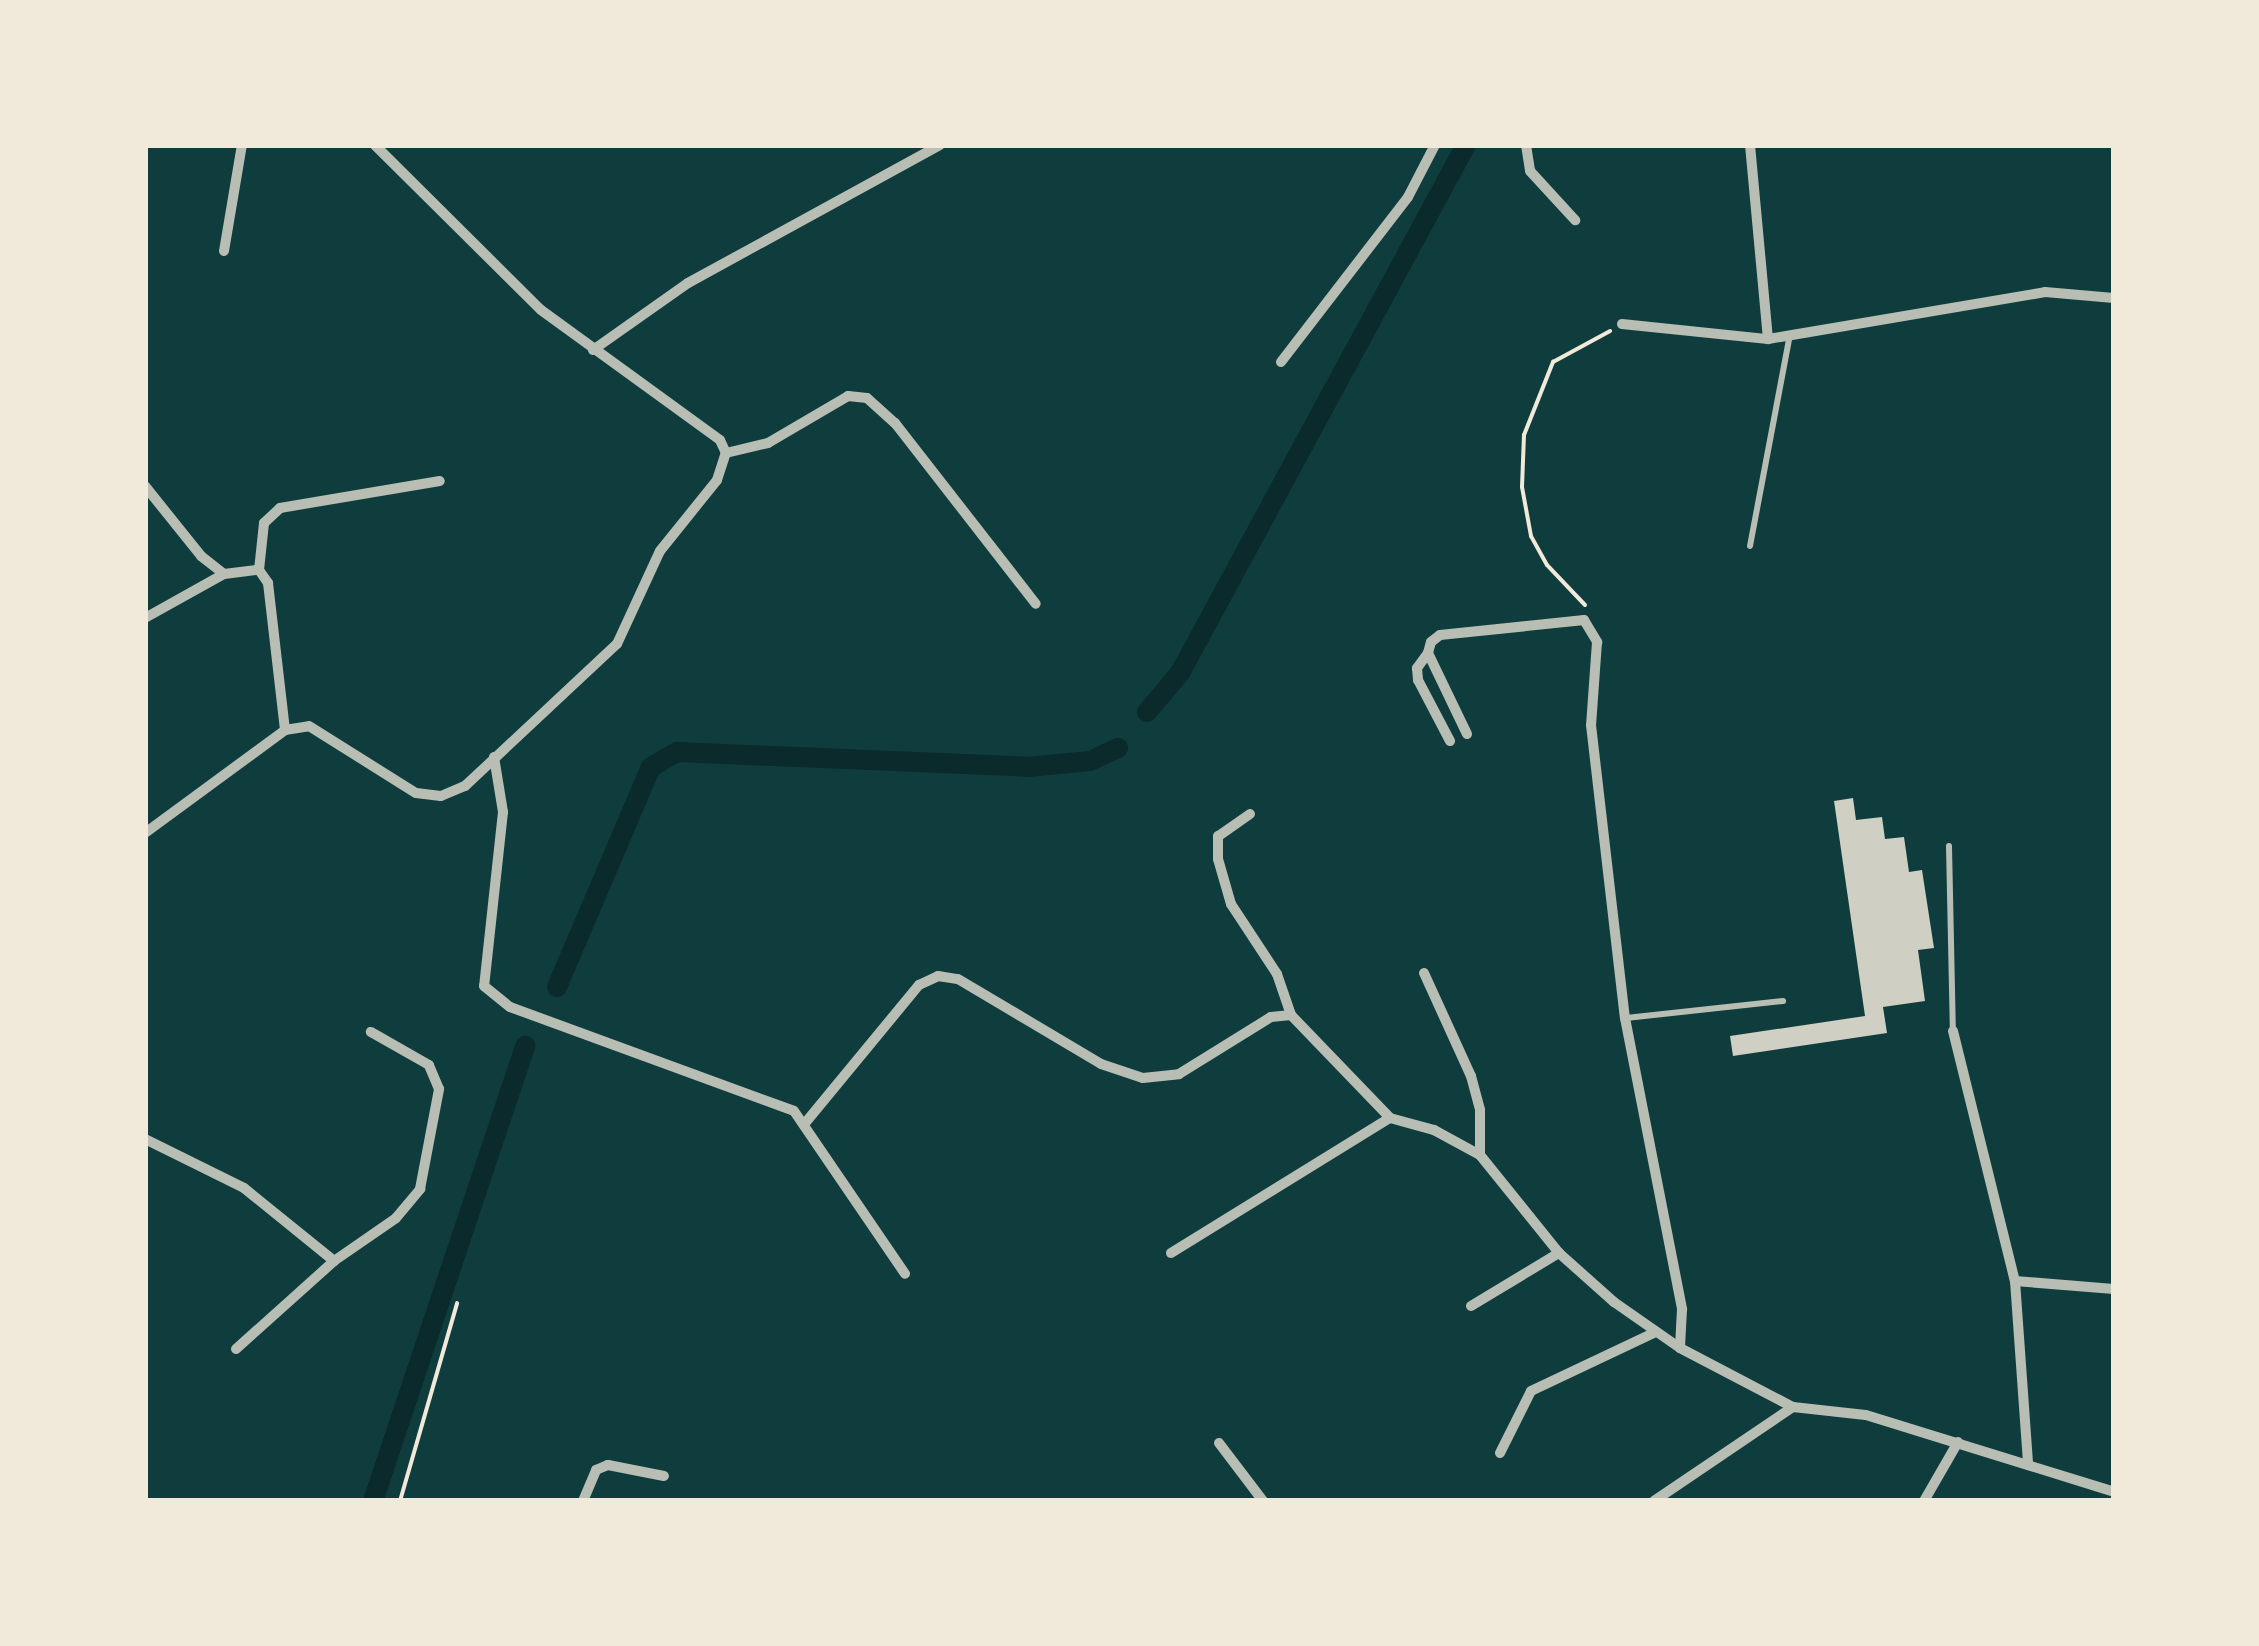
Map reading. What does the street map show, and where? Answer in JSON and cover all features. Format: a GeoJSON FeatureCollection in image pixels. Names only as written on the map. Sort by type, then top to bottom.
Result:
{"type":"FeatureCollection","features":[{"type":"Feature","properties":{"kind":"street"},"geometry":{"type":"LineString","coordinates":[[224,251],[242,145]]}},
{"type":"Feature","properties":{"kind":"street"},"geometry":{"type":"LineString","coordinates":[[145,833],[285,730],[309,726],[416,793],[441,796],[464,786],[617,644],[660,551],[717,480],[726,453],[720,440],[540,310],[375,145]]}},
{"type":"Feature","properties":{"kind":"street"},"geometry":{"type":"LineString","coordinates":[[593,350],[688,282],[940,145]]}},
{"type":"Feature","properties":{"kind":"street"},"geometry":{"type":"LineString","coordinates":[[1281,362],[1408,197],[1435,145]]}},
{"type":"Feature","properties":{"kind":"street"},"geometry":{"type":"LineString","coordinates":[[1526,145],[1530,171],[1575,220]]}},
{"type":"Feature","properties":{"kind":"street"},"geometry":{"type":"LineString","coordinates":[[1750,145],[1768,339]]}},
{"type":"Feature","properties":{"kind":"street"},"geometry":{"type":"LineString","coordinates":[[1622,324],[1789,340],[2045,292],[2114,298]]}},
{"type":"Feature","properties":{"kind":"street"},"geometry":{"type":"LineString","coordinates":[[726,453],[768,443],[848,396],[867,398],[896,423],[1036,604]]}},
{"type":"Feature","properties":{"kind":"street"},"geometry":{"type":"LineString","coordinates":[[285,730],[268,583],[259,570],[264,522],[280,508],[440,481]]}},
{"type":"Feature","properties":{"kind":"street"},"geometry":{"type":"LineString","coordinates":[[145,486],[201,556],[224,574]]}},
{"type":"Feature","properties":{"kind":"street"},"geometry":{"type":"LineString","coordinates":[[145,618],[224,574],[259,570]]}},
{"type":"Feature","properties":{"kind":"street"},"geometry":{"type":"LineString","coordinates":[[1450,741],[1418,680],[1417,668],[1440,634],[1584,620],[1597,642],[1591,725],[1625,1018],[1682,1309],[1680,1348]]}},
{"type":"Feature","properties":{"kind":"street"},"geometry":{"type":"LineString","coordinates":[[1428,653],[1467,734]]}},
{"type":"Feature","properties":{"kind":"street"},"geometry":{"type":"LineString","coordinates":[[494,758],[503,812],[484,986],[510,1007],[772,1100],[806,1122],[905,1274]]}},
{"type":"Feature","properties":{"kind":"street"},"geometry":{"type":"LineString","coordinates":[[1250,814],[1218,836],[1218,859],[1231,904],[1277,974],[1291,1015],[1390,1118],[1434,1130],[1480,1155],[1559,1253],[1656,1332],[1794,1406],[1866,1415],[2114,1492]]}},
{"type":"Feature","properties":{"kind":"street"},"geometry":{"type":"LineString","coordinates":[[1424,972],[1471,1076],[1480,1110],[1480,1155]]}},
{"type":"Feature","properties":{"kind":"street"},"geometry":{"type":"LineString","coordinates":[[806,1122],[919,986],[938,976],[958,978],[1101,1064],[1142,1078],[1180,1074],[1271,1017],[1291,1015]]}},
{"type":"Feature","properties":{"kind":"street"},"geometry":{"type":"LineString","coordinates":[[1953,1030],[2014,1281],[2028,1463]]}},
{"type":"Feature","properties":{"kind":"street"},"geometry":{"type":"LineString","coordinates":[[236,1348],[334,1261],[396,1218],[420,1189],[432,1152],[439,1090],[429,1065],[371,1032]]}},
{"type":"Feature","properties":{"kind":"street"},"geometry":{"type":"LineString","coordinates":[[1171,1253],[1390,1118]]}},
{"type":"Feature","properties":{"kind":"street"},"geometry":{"type":"LineString","coordinates":[[145,1139],[244,1188],[334,1261]]}},
{"type":"Feature","properties":{"kind":"street"},"geometry":{"type":"LineString","coordinates":[[1471,1306],[1559,1253]]}},
{"type":"Feature","properties":{"kind":"street"},"geometry":{"type":"LineString","coordinates":[[2014,1281],[2114,1289]]}},
{"type":"Feature","properties":{"kind":"street"},"geometry":{"type":"LineString","coordinates":[[1500,1454],[1531,1391],[1656,1332]]}},
{"type":"Feature","properties":{"kind":"street"},"geometry":{"type":"LineString","coordinates":[[1654,1501],[1794,1406]]}},
{"type":"Feature","properties":{"kind":"street"},"geometry":{"type":"LineString","coordinates":[[1924,1501],[1958,1442]]}},
{"type":"Feature","properties":{"kind":"street"},"geometry":{"type":"LineString","coordinates":[[1219,1444],[1263,1501]]}},
{"type":"Feature","properties":{"kind":"street"},"geometry":{"type":"LineString","coordinates":[[583,1501],[596,1470],[608,1465],[664,1476]]}},
{"type":"Feature","properties":{"kind":"lane"},"geometry":{"type":"LineString","coordinates":[[1750,546],[1789,340]]}},
{"type":"Feature","properties":{"kind":"lane"},"geometry":{"type":"LineString","coordinates":[[1949,846],[1953,1030]]}},
{"type":"Feature","properties":{"kind":"lane"},"geometry":{"type":"LineString","coordinates":[[1625,1018],[1783,1001]]}},
{"type":"Feature","properties":{"kind":"path"},"geometry":{"type":"LineString","coordinates":[[1584,620],[1583,598],[1546,564],[1532,536],[1522,487],[1524,435],[1553,362],[1622,324]]}},
{"type":"Feature","properties":{"kind":"path"},"geometry":{"type":"LineString","coordinates":[[400,1501],[456,1303]]}},
{"type":"Feature","properties":{"kind":"building"},"geometry":{"type":"Polygon","coordinates":[[[1853,798],[1856,820],[1882,817],[1885,839],[1904,837],[1909,872],[1922,870],[1934,948],[1918,950],[1925,1001],[1883,1007],[1887,1033],[1733,1056],[1730,1036],[1865,1016],[1834,801],[1853,798]]]}},
{"type":"Feature","properties":{"kind":"waterway"},"geometry":{"type":"LineString","coordinates":[[1147,712],[1180,673],[1466,145]]}},
{"type":"Feature","properties":{"kind":"waterway"},"geometry":{"type":"LineString","coordinates":[[557,987],[651,767],[677,752],[1028,767],[1090,761],[1118,748]]}},
{"type":"Feature","properties":{"kind":"waterway"},"geometry":{"type":"LineString","coordinates":[[373,1501],[525,1046]]}}]}
